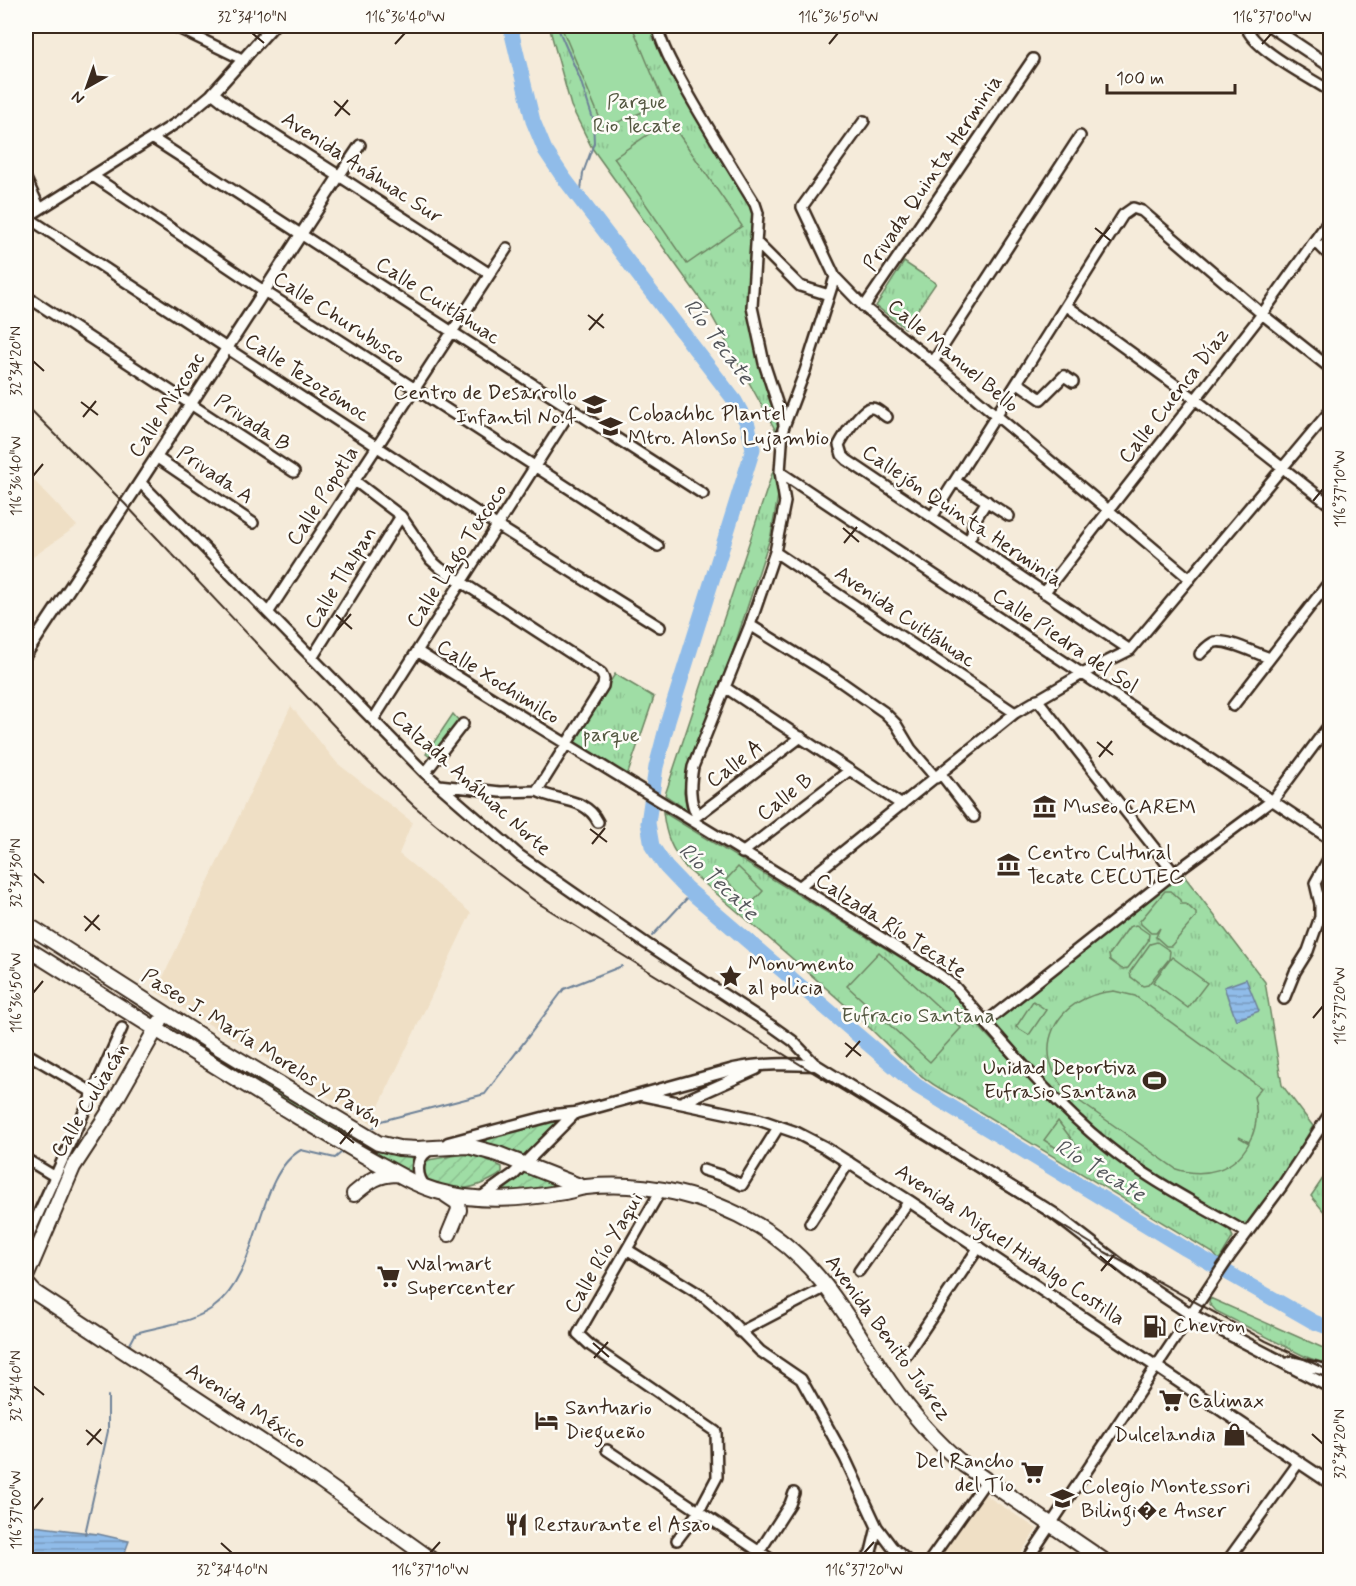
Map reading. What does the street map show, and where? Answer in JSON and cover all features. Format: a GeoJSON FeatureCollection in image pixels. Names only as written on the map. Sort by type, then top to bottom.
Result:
{"type":"FeatureCollection","features":[{"type":"Feature","properties":{"kind":"highway","name":"Paseo J. María Morelos y Pavón"},"geometry":{"type":"LineString","coordinates":[[30,927],[363,1136],[388,1146],[430,1149],[468,1146],[498,1154],[582,1187]]}},
{"type":"Feature","properties":{"kind":"highway","name":"Paseo J. María Morelos y Pavón"},"geometry":{"type":"LineString","coordinates":[[26,948],[156,1030],[396,1174],[426,1188],[442,1193],[479,1198],[511,1199],[565,1192],[582,1187]]}},
{"type":"Feature","properties":{"kind":"highway","name":"Calle Culiacán"},"geometry":{"type":"LineString","coordinates":[[26,1277],[74,1167],[107,1115],[165,1013]]}},
{"type":"Feature","properties":{"kind":"highway"},"geometry":{"type":"LineString","coordinates":[[354,1194],[372,1179],[381,1175],[396,1174]]}},
{"type":"Feature","properties":{"kind":"highway","name":"Avenida Benito Juárez"},"geometry":{"type":"LineString","coordinates":[[582,1187],[637,1185],[711,1203],[757,1225],[790,1248],[828,1286],[903,1400],[945,1449],[964,1466],[1103,1560]]}},
{"type":"Feature","properties":{"kind":"highway"},"geometry":{"type":"LineString","coordinates":[[442,1193],[458,1203],[459,1210],[449,1234]]}},
{"type":"Feature","properties":{"kind":"highway","name":"Avenida México"},"geometry":{"type":"LineString","coordinates":[[28,1288],[320,1480],[432,1560]]}},
{"type":"Feature","properties":{"kind":"main road"},"geometry":{"type":"LineString","coordinates":[[213,93],[273,26]]}},
{"type":"Feature","properties":{"kind":"main road"},"geometry":{"type":"LineString","coordinates":[[1270,26],[1330,66]]}},
{"type":"Feature","properties":{"kind":"main road","name":"Avenida Anáhuac Sur"},"geometry":{"type":"LineString","coordinates":[[213,93],[339,176]]}},
{"type":"Feature","properties":{"kind":"main road","name":"Calle Mixcoac"},"geometry":{"type":"LineString","coordinates":[[26,654],[339,176]]}},
{"type":"Feature","properties":{"kind":"main road"},"geometry":{"type":"LineString","coordinates":[[426,1188],[419,1179],[418,1163],[423,1154],[430,1149],[554,1115],[575,1113],[734,1069],[788,1064],[816,1065],[1053,1213],[1145,1284],[1192,1315],[1330,1387]]}},
{"type":"Feature","properties":{"kind":"main road"},"geometry":{"type":"LineString","coordinates":[[679,1103],[764,1066]]}},
{"type":"Feature","properties":{"kind":"main road","name":"Avenida Miguel Hidalgo Costilla"},"geometry":{"type":"LineString","coordinates":[[642,1095],[779,1126],[795,1132],[849,1162],[1330,1483]]}},
{"type":"Feature","properties":{"kind":"main road"},"geometry":{"type":"LineString","coordinates":[[479,1198],[514,1174],[575,1113]]}},
{"type":"Feature","properties":{"kind":"main road"},"geometry":{"type":"LineString","coordinates":[[1276,1358],[1330,1371]]}},
{"type":"Feature","properties":{"kind":"street"},"geometry":{"type":"LineString","coordinates":[[174,26],[244,60]]}},
{"type":"Feature","properties":{"kind":"street"},"geometry":{"type":"LineString","coordinates":[[657,26],[670,61],[702,119],[755,204],[758,213],[752,307],[764,363],[784,424]]}},
{"type":"Feature","properties":{"kind":"street"},"geometry":{"type":"LineString","coordinates":[[1246,26],[1251,37],[1264,49],[1330,91]]}},
{"type":"Feature","properties":{"kind":"street","name":"Privada Quinta Herminia"},"geometry":{"type":"LineString","coordinates":[[864,307],[1032,59]]}},
{"type":"Feature","properties":{"kind":"street"},"geometry":{"type":"LineString","coordinates":[[26,218],[181,120],[213,93]]}},
{"type":"Feature","properties":{"kind":"street","name":"Calle Manuel Bello"},"geometry":{"type":"LineString","coordinates":[[864,121],[802,207],[835,277],[864,307],[933,362],[1190,579]]}},
{"type":"Feature","properties":{"kind":"street"},"geometry":{"type":"LineString","coordinates":[[933,362],[1080,136]]}},
{"type":"Feature","properties":{"kind":"street","name":"Calle Cuitláhuac"},"geometry":{"type":"LineString","coordinates":[[152,138],[703,494]]}},
{"type":"Feature","properties":{"kind":"street"},"geometry":{"type":"LineString","coordinates":[[339,176],[360,145]]}},
{"type":"Feature","properties":{"kind":"street","name":"Calle Churubusco"},"geometry":{"type":"LineString","coordinates":[[93,176],[264,291],[658,546]]}},
{"type":"Feature","properties":{"kind":"street","name":"Avenida Anáhuac Sur"},"geometry":{"type":"LineString","coordinates":[[339,176],[490,274]]}},
{"type":"Feature","properties":{"kind":"street"},"geometry":{"type":"LineString","coordinates":[[26,179],[40,209]]}},
{"type":"Feature","properties":{"kind":"street"},"geometry":{"type":"LineString","coordinates":[[932,517],[1123,215],[1132,208],[1142,211],[1262,314],[1330,368]]}},
{"type":"Feature","properties":{"kind":"street","name":"Calle Tezozómoc"},"geometry":{"type":"LineString","coordinates":[[26,218],[498,526],[660,627]]}},
{"type":"Feature","properties":{"kind":"street","name":"Calle Cuenca Díaz"},"geometry":{"type":"LineString","coordinates":[[1044,593],[1262,314],[1330,219]]}},
{"type":"Feature","properties":{"kind":"street"},"geometry":{"type":"LineString","coordinates":[[1315,241],[1330,256]]}},
{"type":"Feature","properties":{"kind":"street"},"geometry":{"type":"LineString","coordinates":[[757,243],[800,286],[829,295]]}},
{"type":"Feature","properties":{"kind":"street","name":"Calle Popotla"},"geometry":{"type":"LineString","coordinates":[[268,613],[507,248]]}},
{"type":"Feature","properties":{"kind":"street"},"geometry":{"type":"LineString","coordinates":[[694,818],[690,789],[693,767],[726,688],[775,552],[785,502],[780,472],[784,424],[805,371],[835,277]]}},
{"type":"Feature","properties":{"kind":"street","name":"Privada B"},"geometry":{"type":"LineString","coordinates":[[26,296],[294,472]]}},
{"type":"Feature","properties":{"kind":"street"},"geometry":{"type":"LineString","coordinates":[[1067,306],[1194,399],[1330,505]]}},
{"type":"Feature","properties":{"kind":"street"},"geometry":{"type":"LineString","coordinates":[[1018,383],[1041,399],[1064,376],[1073,382]]}},
{"type":"Feature","properties":{"kind":"street","name":"Callejón Quinta Herminia"},"geometry":{"type":"LineString","coordinates":[[887,417],[871,407],[864,410],[839,445],[842,455],[1130,650]]}},
{"type":"Feature","properties":{"kind":"street","name":"Calle Lago Texcoco"},"geometry":{"type":"LineString","coordinates":[[373,720],[571,410]]}},
{"type":"Feature","properties":{"kind":"street"},"geometry":{"type":"LineString","coordinates":[[799,887],[1016,713],[1082,674],[1130,650],[1330,411]]}},
{"type":"Feature","properties":{"kind":"street","name":"Privada A"},"geometry":{"type":"LineString","coordinates":[[156,457],[253,523]]}},
{"type":"Feature","properties":{"kind":"street","name":"Calle Piedra del Sol"},"geometry":{"type":"LineString","coordinates":[[780,472],[1274,799],[1330,839]]}},
{"type":"Feature","properties":{"kind":"street"},"geometry":{"type":"LineString","coordinates":[[354,481],[400,516],[431,560],[460,582],[601,673],[604,679],[603,686],[539,789]]}},
{"type":"Feature","properties":{"kind":"street"},"geometry":{"type":"LineString","coordinates":[[955,481],[1009,516]]}},
{"type":"Feature","properties":{"kind":"street","name":"Calzada Anáhuac Norte"},"geometry":{"type":"LineString","coordinates":[[140,482],[425,773],[528,861],[647,944],[772,1026],[793,1041],[816,1065]]}},
{"type":"Feature","properties":{"kind":"street"},"geometry":{"type":"LineString","coordinates":[[968,541],[972,534],[973,524],[987,501]]}},
{"type":"Feature","properties":{"kind":"street","name":"Calle Tlalpan"},"geometry":{"type":"LineString","coordinates":[[312,658],[400,516]]}},
{"type":"Feature","properties":{"kind":"street","name":"Avenida Cuitláhuac"},"geometry":{"type":"LineString","coordinates":[[775,552],[1016,713]]}},
{"type":"Feature","properties":{"kind":"street"},"geometry":{"type":"LineString","coordinates":[[1233,705],[1330,580]]}},
{"type":"Feature","properties":{"kind":"street"},"geometry":{"type":"LineString","coordinates":[[750,625],[834,677],[884,712],[896,724],[911,749],[974,817]]}},
{"type":"Feature","properties":{"kind":"street"},"geometry":{"type":"LineString","coordinates":[[1200,654],[1212,643],[1218,642],[1270,658]]}},
{"type":"Feature","properties":{"kind":"street","name":"Calle Xochimilco"},"geometry":{"type":"LineString","coordinates":[[417,651],[566,746],[665,804]]}},
{"type":"Feature","properties":{"kind":"street"},"geometry":{"type":"LineString","coordinates":[[726,688],[902,805]]}},
{"type":"Feature","properties":{"kind":"street"},"geometry":{"type":"LineString","coordinates":[[1037,699],[1174,873]]}},
{"type":"Feature","properties":{"kind":"street"},"geometry":{"type":"LineString","coordinates":[[425,773],[463,724]]}},
{"type":"Feature","properties":{"kind":"street"},"geometry":{"type":"LineString","coordinates":[[986,1022],[1174,873],[1274,799],[1330,724]]}},
{"type":"Feature","properties":{"kind":"street","name":"Calle A"},"geometry":{"type":"LineString","coordinates":[[694,818],[801,737]]}},
{"type":"Feature","properties":{"kind":"street","name":"Calle B"},"geometry":{"type":"LineString","coordinates":[[742,853],[850,770]]}},
{"type":"Feature","properties":{"kind":"street"},"geometry":{"type":"LineString","coordinates":[[439,785],[500,792],[539,789],[546,795],[582,805],[594,815],[598,822]]}},
{"type":"Feature","properties":{"kind":"street","name":"Calzada Río Tecate"},"geometry":{"type":"LineString","coordinates":[[665,804],[694,818],[742,853],[940,975],[955,987],[1051,1094],[1108,1147],[1137,1168],[1247,1233]]}},
{"type":"Feature","properties":{"kind":"street"},"geometry":{"type":"LineString","coordinates":[[1284,999],[1316,931],[1320,917],[1320,904],[1315,883],[1330,856]]}},
{"type":"Feature","properties":{"kind":"street"},"geometry":{"type":"LineString","coordinates":[[26,948],[30,927]]}},
{"type":"Feature","properties":{"kind":"street","name":"Calle Culiacán"},"geometry":{"type":"LineString","coordinates":[[26,1240],[122,1028]]}},
{"type":"Feature","properties":{"kind":"street"},"geometry":{"type":"LineString","coordinates":[[26,1053],[92,1092]]}},
{"type":"Feature","properties":{"kind":"street"},"geometry":{"type":"LineString","coordinates":[[1027,1560],[1203,1300],[1230,1256],[1282,1186],[1330,1113]]}},
{"type":"Feature","properties":{"kind":"street"},"geometry":{"type":"LineString","coordinates":[[703,1170],[741,1185],[779,1126]]}},
{"type":"Feature","properties":{"kind":"street"},"geometry":{"type":"LineString","coordinates":[[26,1159],[54,1176]]}},
{"type":"Feature","properties":{"kind":"street"},"geometry":{"type":"LineString","coordinates":[[810,1222],[849,1162]]}},
{"type":"Feature","properties":{"kind":"street","name":"Calle Río Yaqui"},"geometry":{"type":"LineString","coordinates":[[662,1190],[578,1334],[716,1432],[717,1477],[699,1511]]}},
{"type":"Feature","properties":{"kind":"street"},"geometry":{"type":"LineString","coordinates":[[859,1271],[909,1201]]}},
{"type":"Feature","properties":{"kind":"street"},"geometry":{"type":"LineString","coordinates":[[905,1357],[979,1247]]}},
{"type":"Feature","properties":{"kind":"street"},"geometry":{"type":"LineString","coordinates":[[628,1250],[704,1297],[760,1351],[801,1379],[845,1458],[877,1527],[904,1558]]}},
{"type":"Feature","properties":{"kind":"street"},"geometry":{"type":"LineString","coordinates":[[740,1332],[828,1286]]}},
{"type":"Feature","properties":{"kind":"street"},"geometry":{"type":"LineString","coordinates":[[607,1450],[772,1560]]}},
{"type":"Feature","properties":{"kind":"street"},"geometry":{"type":"LineString","coordinates":[[1228,1560],[1299,1462]]}},
{"type":"Feature","properties":{"kind":"street"},"geometry":{"type":"LineString","coordinates":[[930,1560],[986,1481]]}},
{"type":"Feature","properties":{"kind":"street"},"geometry":{"type":"LineString","coordinates":[[754,1560],[790,1504],[794,1493]]}},
{"type":"Feature","properties":{"kind":"street"},"geometry":{"type":"LineString","coordinates":[[678,1540],[699,1511]]}},
{"type":"Feature","properties":{"kind":"street"},"geometry":{"type":"LineString","coordinates":[[866,1560],[871,1552],[877,1527]]}},
{"type":"Feature","properties":{"kind":"street"},"geometry":{"type":"LineString","coordinates":[[892,1560],[904,1558]]}},
{"type":"Feature","properties":{"kind":"shaded area"},"geometry":{"type":"Polygon","coordinates":[[[26,472],[77,526],[26,562],[26,472]]]}},
{"type":"Feature","properties":{"kind":"shaded area"},"geometry":{"type":"Polygon","coordinates":[[[291,706],[337,763],[412,822],[399,854],[471,913],[371,1123],[156,992],[291,706]]]}},
{"type":"Feature","properties":{"kind":"shaded area"},"geometry":{"type":"Polygon","coordinates":[[[984,1494],[1037,1529],[1016,1560],[935,1560],[984,1494]]]}},
{"type":"Feature","properties":{"kind":"green space","name":"Parque Rio Tecate"},"geometry":{"type":"Polygon","coordinates":[[[549,26],[658,26],[672,62],[758,217],[750,288],[778,408],[781,440],[709,311],[592,148],[571,106],[549,26]]]}},
{"type":"Feature","properties":{"kind":"green space"},"geometry":{"type":"Polygon","coordinates":[[[561,26],[632,26],[664,103],[604,128],[561,26]]]}},
{"type":"Feature","properties":{"kind":"green space"},"geometry":{"type":"Polygon","coordinates":[[[669,120],[742,226],[687,264],[614,158],[669,120]]]}},
{"type":"Feature","properties":{"kind":"green space"},"geometry":{"type":"Polygon","coordinates":[[[904,262],[936,283],[905,328],[876,306],[904,262]]]}},
{"type":"Feature","properties":{"kind":"green space"},"geometry":{"type":"Polygon","coordinates":[[[774,468],[778,496],[771,535],[726,672],[689,761],[684,792],[687,810],[665,795],[774,468]]]}},
{"type":"Feature","properties":{"kind":"green space","name":"parque"},"geometry":{"type":"Polygon","coordinates":[[[615,674],[654,697],[626,779],[571,744],[615,674]]]}},
{"type":"Feature","properties":{"kind":"green space"},"geometry":{"type":"Polygon","coordinates":[[[453,714],[460,722],[433,759],[426,754],[453,714]]]}},
{"type":"Feature","properties":{"kind":"green space","name":"Eufracio Santana"},"geometry":{"type":"Polygon","coordinates":[[[663,812],[947,986],[983,1031],[1051,1102],[1105,1149],[1128,1166],[1229,1229],[1233,1237],[1219,1260],[1213,1253],[925,1079],[855,1014],[686,868],[670,842],[663,812]]]}},
{"type":"Feature","properties":{"kind":"green space"},"geometry":{"type":"Polygon","coordinates":[[[738,867],[763,891],[751,904],[726,880],[738,867]]]}},
{"type":"Feature","properties":{"kind":"green space","name":"Unidad Deportiva Eufrasio Santana"},"geometry":{"type":"Polygon","coordinates":[[[1182,873],[1265,982],[1282,1085],[1313,1126],[1279,1184],[1242,1236],[1099,1142],[989,1024],[1182,873]]]}},
{"type":"Feature","properties":{"kind":"green space"},"geometry":{"type":"Polygon","coordinates":[[[1165,891],[1170,891],[1180,900],[1181,904],[1186,904],[1196,913],[1196,917],[1171,946],[1166,946],[1156,937],[1160,928],[1156,933],[1151,933],[1140,921],[1165,891]]]}},
{"type":"Feature","properties":{"kind":"green space"},"geometry":{"type":"Polygon","coordinates":[[[1136,925],[1149,934],[1148,941],[1128,968],[1122,969],[1110,960],[1109,955],[1129,927],[1136,925]]]}},
{"type":"Feature","properties":{"kind":"green space"},"geometry":{"type":"Polygon","coordinates":[[[1157,942],[1170,951],[1169,959],[1148,985],[1143,986],[1131,977],[1130,972],[1150,944],[1157,942]]]}},
{"type":"Feature","properties":{"kind":"green space"},"geometry":{"type":"Polygon","coordinates":[[[879,952],[961,1028],[930,1062],[847,986],[879,952]]]}},
{"type":"Feature","properties":{"kind":"green space"},"geometry":{"type":"Polygon","coordinates":[[[1172,957],[1207,983],[1188,1008],[1153,982],[1172,957]]]}},
{"type":"Feature","properties":{"kind":"green space"},"geometry":{"type":"Polygon","coordinates":[[[1114,991],[1135,996],[1261,1088],[1254,1097],[1256,1114],[1254,1131],[1249,1142],[1239,1137],[1249,1143],[1243,1153],[1227,1166],[1197,1173],[1176,1169],[1072,1096],[1058,1079],[1050,1062],[1049,1045],[1053,1029],[1062,1015],[1076,1003],[1093,995],[1114,991]]]}},
{"type":"Feature","properties":{"kind":"green space"},"geometry":{"type":"Polygon","coordinates":[[[1033,1001],[1046,1010],[1029,1035],[1016,1027],[1033,1001]]]}},
{"type":"Feature","properties":{"kind":"green space"},"geometry":{"type":"Polygon","coordinates":[[[204,1048],[219,1053],[357,1140],[377,1150],[414,1158],[411,1174],[406,1174],[221,1064],[204,1048]]]}},
{"type":"Feature","properties":{"kind":"green space"},"geometry":{"type":"Polygon","coordinates":[[[566,1115],[522,1160],[472,1144],[566,1115]]]}},
{"type":"Feature","properties":{"kind":"green space"},"geometry":{"type":"Polygon","coordinates":[[[1058,1121],[1081,1152],[1075,1160],[1044,1140],[1058,1121]]]}},
{"type":"Feature","properties":{"kind":"green space"},"geometry":{"type":"Polygon","coordinates":[[[464,1154],[486,1159],[502,1167],[502,1172],[486,1182],[462,1189],[425,1180],[421,1172],[428,1160],[464,1154]]]}},
{"type":"Feature","properties":{"kind":"green space"},"geometry":{"type":"Polygon","coordinates":[[[1330,1168],[1330,1219],[1311,1196],[1330,1168]]]}},
{"type":"Feature","properties":{"kind":"green space"},"geometry":{"type":"Polygon","coordinates":[[[525,1171],[545,1180],[570,1187],[494,1195],[525,1171]]]}},
{"type":"Feature","properties":{"kind":"green space"},"geometry":{"type":"Polygon","coordinates":[[[1210,1298],[1330,1351],[1330,1365],[1306,1357],[1216,1311],[1209,1303],[1210,1298]]]}},
{"type":"Feature","properties":{"kind":"water"},"geometry":{"type":"Polygon","coordinates":[[[1246,979],[1259,1011],[1236,1020],[1224,987],[1246,979]]]}},
{"type":"Feature","properties":{"kind":"water"},"geometry":{"type":"Polygon","coordinates":[[[26,1525],[98,1534],[129,1541],[122,1560],[26,1560],[26,1525]]]}},
{"type":"Feature","properties":{"kind":"waterway","name":"Río Tecate"},"geometry":{"type":"LineString","coordinates":[[510,26],[533,121],[545,150],[563,177],[735,401],[748,425],[753,449],[668,721],[656,767],[648,823],[652,846],[666,867],[686,888],[917,1086],[1186,1249],[1314,1322],[1330,1328]]}},
{"type":"Feature","properties":{"kind":"waterway"},"geometry":{"type":"LineString","coordinates":[[557,26],[580,79],[593,119],[594,143],[583,173],[580,199]]}},
{"type":"Feature","properties":{"kind":"waterway"},"geometry":{"type":"LineString","coordinates":[[652,936],[692,893]]}},
{"type":"Feature","properties":{"kind":"waterway"},"geometry":{"type":"LineString","coordinates":[[373,1128],[381,1121],[485,1094],[564,989],[622,966]]}},
{"type":"Feature","properties":{"kind":"waterway"},"geometry":{"type":"LineString","coordinates":[[129,1346],[136,1333],[205,1313],[229,1292],[241,1272],[275,1180],[286,1163],[301,1150],[335,1158],[342,1152]]}},
{"type":"Feature","properties":{"kind":"waterway"},"geometry":{"type":"LineString","coordinates":[[85,1534],[108,1431],[108,1396]]}},
{"type":"Feature","properties":{"kind":"railway"},"geometry":{"type":"LineString","coordinates":[[26,405],[125,504],[371,765],[414,806],[469,852],[538,903],[1105,1252],[1266,1341],[1330,1371]]}},
{"type":"Feature","properties":{"kind":"place","name":"Centro de Desarrollo Infantil No.4"},"geometry":{"type":"Point","coordinates":[595,405]}},
{"type":"Feature","properties":{"kind":"place","name":"Cobachbc Plantel Mtro. Alonso Lujambio"},"geometry":{"type":"Point","coordinates":[610,426]}},
{"type":"Feature","properties":{"kind":"place","name":"Museo CAREM"},"geometry":{"type":"Point","coordinates":[1045,807]}},
{"type":"Feature","properties":{"kind":"place","name":"Centro Cultural Tecate CECUTEC"},"geometry":{"type":"Point","coordinates":[1009,865]}},
{"type":"Feature","properties":{"kind":"place","name":"Monumento al policia"},"geometry":{"type":"Point","coordinates":[730,976]}},
{"type":"Feature","properties":{"kind":"place","name":"Unidad Deportiva Eufrasio Santana"},"geometry":{"type":"Point","coordinates":[1155,1080]}},
{"type":"Feature","properties":{"kind":"place","name":"Walmart Supercenter"},"geometry":{"type":"Point","coordinates":[389,1276]}},
{"type":"Feature","properties":{"kind":"place","name":"Chevron"},"geometry":{"type":"Point","coordinates":[1155,1326]}},
{"type":"Feature","properties":{"kind":"place","name":"Calimax"},"geometry":{"type":"Point","coordinates":[1170,1401]}},
{"type":"Feature","properties":{"kind":"place","name":"Santuario Diegueño"},"geometry":{"type":"Point","coordinates":[547,1420]}},
{"type":"Feature","properties":{"kind":"place","name":"Dulcelandia"},"geometry":{"type":"Point","coordinates":[1234,1435]}},
{"type":"Feature","properties":{"kind":"place","name":"Del Rancho del Tío"},"geometry":{"type":"Point","coordinates":[1032,1473]}},
{"type":"Feature","properties":{"kind":"place","name":"Colegio Montessori Bilingi�e Anser"},"geometry":{"type":"Point","coordinates":[1063,1499]}},
{"type":"Feature","properties":{"kind":"place","name":"Restaurante el Asao"},"geometry":{"type":"Point","coordinates":[516,1525]}}]}
